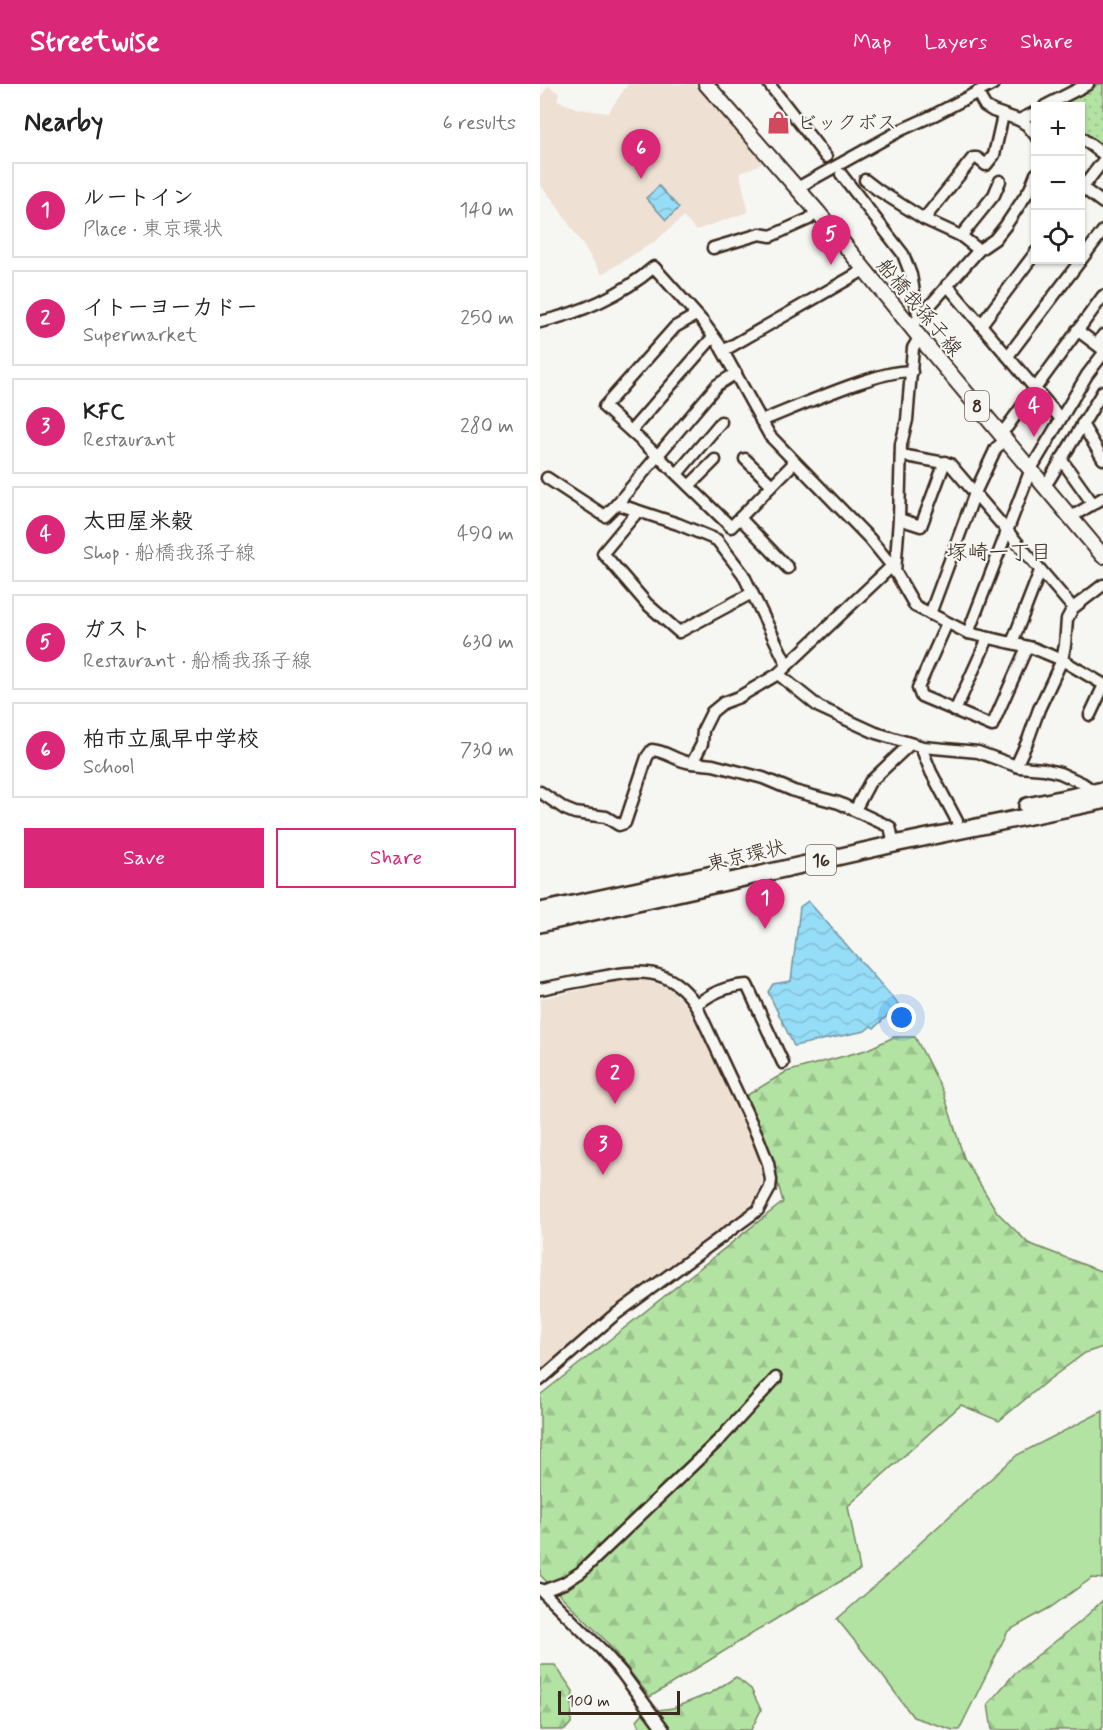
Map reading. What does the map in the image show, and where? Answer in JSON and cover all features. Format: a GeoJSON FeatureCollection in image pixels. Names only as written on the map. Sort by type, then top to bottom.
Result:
{"type":"FeatureCollection","features":[{"type":"Feature","properties":{"kind":"highway","name":"東京環状"},"geometry":{"type":"LineString","coordinates":[[540,911],[957,821],[1100,794]]}},
{"type":"Feature","properties":{"kind":"highway","name":"東京環状"},"geometry":{"type":"LineString","coordinates":[[540,924],[899,843],[1100,794]]}},
{"type":"Feature","properties":{"kind":"main road","name":"船橋我孫子線"},"geometry":{"type":"LineString","coordinates":[[706,84],[797,188],[1103,556]]}},
{"type":"Feature","properties":{"kind":"street"},"geometry":{"type":"LineString","coordinates":[[769,84],[826,157]]}},
{"type":"Feature","properties":{"kind":"street"},"geometry":{"type":"LineString","coordinates":[[797,188],[901,130],[992,84]]}},
{"type":"Feature","properties":{"kind":"street"},"geometry":{"type":"LineString","coordinates":[[1061,102],[1088,84]]}},
{"type":"Feature","properties":{"kind":"street"},"geometry":{"type":"LineString","coordinates":[[977,92],[985,106],[1019,120],[1031,130]]}},
{"type":"Feature","properties":{"kind":"street"},"geometry":{"type":"LineString","coordinates":[[1019,120],[1031,114]]}},
{"type":"Feature","properties":{"kind":"street"},"geometry":{"type":"LineString","coordinates":[[924,219],[973,158],[986,165],[994,155],[1003,115]]}},
{"type":"Feature","properties":{"kind":"street"},"geometry":{"type":"LineString","coordinates":[[1085,141],[1103,154]]}},
{"type":"Feature","properties":{"kind":"street"},"geometry":{"type":"LineString","coordinates":[[1085,184],[1103,161]]}},
{"type":"Feature","properties":{"kind":"street"},"geometry":{"type":"LineString","coordinates":[[841,174],[903,254],[911,275],[918,314],[921,316]]}},
{"type":"Feature","properties":{"kind":"street"},"geometry":{"type":"LineString","coordinates":[[865,180],[924,219],[961,236],[979,250]]}},
{"type":"Feature","properties":{"kind":"street"},"geometry":{"type":"LineString","coordinates":[[961,236],[994,195],[1000,181]]}},
{"type":"Feature","properties":{"kind":"street"},"geometry":{"type":"LineString","coordinates":[[911,327],[979,250],[995,239],[1031,186]]}},
{"type":"Feature","properties":{"kind":"street"},"geometry":{"type":"LineString","coordinates":[[1085,192],[1103,203]]}},
{"type":"Feature","properties":{"kind":"street"},"geometry":{"type":"LineString","coordinates":[[713,248],[760,234],[771,236],[809,219],[817,212]]}},
{"type":"Feature","properties":{"kind":"street"},"geometry":{"type":"LineString","coordinates":[[1008,356],[1103,231]]}},
{"type":"Feature","properties":{"kind":"street"},"geometry":{"type":"LineString","coordinates":[[981,325],[1031,257]]}},
{"type":"Feature","properties":{"kind":"street"},"geometry":{"type":"LineString","coordinates":[[540,322],[583,308],[625,289],[654,267],[714,337],[770,436],[870,539],[893,570],[915,606],[968,633],[1027,646],[1062,660],[1103,685],[1090,715]]}},
{"type":"Feature","properties":{"kind":"street"},"geometry":{"type":"LineString","coordinates":[[723,351],[864,270]]}},
{"type":"Feature","properties":{"kind":"street"},"geometry":{"type":"LineString","coordinates":[[948,285],[1060,418]]}},
{"type":"Feature","properties":{"kind":"street"},"geometry":{"type":"LineString","coordinates":[[930,614],[975,493],[1007,427],[1103,296]]}},
{"type":"Feature","properties":{"kind":"street"},"geometry":{"type":"LineString","coordinates":[[696,315],[675,327],[604,407],[731,527],[795,462]]}},
{"type":"Feature","properties":{"kind":"street"},"geometry":{"type":"LineString","coordinates":[[1077,330],[1102,351]]}},
{"type":"Feature","properties":{"kind":"street"},"geometry":{"type":"LineString","coordinates":[[1102,351],[1099,342],[1103,335]]}},
{"type":"Feature","properties":{"kind":"street"},"geometry":{"type":"LineString","coordinates":[[631,431],[714,337]]}},
{"type":"Feature","properties":{"kind":"street"},"geometry":{"type":"LineString","coordinates":[[692,763],[702,744],[703,730],[712,712],[723,703],[748,692],[778,674],[893,570],[899,519],[901,444],[908,420],[913,348],[921,339]]}},
{"type":"Feature","properties":{"kind":"street"},"geometry":{"type":"LineString","coordinates":[[968,633],[1030,469],[1102,351]]}},
{"type":"Feature","properties":{"kind":"street"},"geometry":{"type":"LineString","coordinates":[[761,421],[866,380],[906,370],[912,372]]}},
{"type":"Feature","properties":{"kind":"street"},"geometry":{"type":"LineString","coordinates":[[547,478],[605,516],[717,385],[736,373]]}},
{"type":"Feature","properties":{"kind":"street"},"geometry":{"type":"LineString","coordinates":[[1043,484],[1049,480],[1103,391]]}},
{"type":"Feature","properties":{"kind":"street"},"geometry":{"type":"LineString","coordinates":[[676,474],[721,422]]}},
{"type":"Feature","properties":{"kind":"street"},"geometry":{"type":"LineString","coordinates":[[1082,424],[1103,459]]}},
{"type":"Feature","properties":{"kind":"street"},"geometry":{"type":"LineString","coordinates":[[901,455],[950,464],[1073,608]]}},
{"type":"Feature","properties":{"kind":"street"},"geometry":{"type":"LineString","coordinates":[[746,459],[772,485]]}},
{"type":"Feature","properties":{"kind":"street"},"geometry":{"type":"LineString","coordinates":[[1061,459],[1098,501],[1071,517]]}},
{"type":"Feature","properties":{"kind":"street"},"geometry":{"type":"LineString","coordinates":[[689,486],[715,460]]}},
{"type":"Feature","properties":{"kind":"street"},"geometry":{"type":"LineString","coordinates":[[899,519],[921,526],[945,462]]}},
{"type":"Feature","properties":{"kind":"street"},"geometry":{"type":"LineString","coordinates":[[617,504],[678,524],[717,540],[743,574],[787,665]]}},
{"type":"Feature","properties":{"kind":"street"},"geometry":{"type":"LineString","coordinates":[[638,511],[603,553],[647,604],[679,632],[752,593]]}},
{"type":"Feature","properties":{"kind":"street"},"geometry":{"type":"LineString","coordinates":[[740,518],[788,568]]}},
{"type":"Feature","properties":{"kind":"street"},"geometry":{"type":"LineString","coordinates":[[1012,643],[1040,571]]}},
{"type":"Feature","properties":{"kind":"street"},"geometry":{"type":"LineString","coordinates":[[1016,766],[1062,660],[1067,619],[1073,608],[1103,585]]}},
{"type":"Feature","properties":{"kind":"street"},"geometry":{"type":"LineString","coordinates":[[947,623],[918,688],[921,696],[992,726],[1027,646]]}},
{"type":"Feature","properties":{"kind":"street"},"geometry":{"type":"LineString","coordinates":[[955,711],[988,638]]}},
{"type":"Feature","properties":{"kind":"street"},"geometry":{"type":"LineString","coordinates":[[778,674],[819,707],[876,733],[921,747],[978,752],[1016,766],[1060,773],[1100,794]]}},
{"type":"Feature","properties":{"kind":"street"},"geometry":{"type":"LineString","coordinates":[[855,810],[870,782],[910,744]]}},
{"type":"Feature","properties":{"kind":"street"},"geometry":{"type":"LineString","coordinates":[[921,747],[931,772],[957,821]]}},
{"type":"Feature","properties":{"kind":"street"},"geometry":{"type":"LineString","coordinates":[[540,792],[565,809],[575,813],[606,817],[622,825],[625,823],[646,758],[652,750],[670,754],[682,762],[713,765],[748,773],[794,791],[839,803],[890,827],[892,835]]}},
{"type":"Feature","properties":{"kind":"street"},"geometry":{"type":"LineString","coordinates":[[540,989],[642,971],[668,977],[685,991],[696,1005],[758,1135],[768,1163],[771,1180],[767,1196],[758,1210],[747,1220],[612,1317],[540,1380]]}},
{"type":"Feature","properties":{"kind":"street"},"geometry":{"type":"LineString","coordinates":[[696,1005],[713,992],[726,987],[747,985],[783,1063]]}},
{"type":"Feature","properties":{"kind":"street"},"geometry":{"type":"LineString","coordinates":[[664,1730],[622,1673],[601,1649],[541,1590],[564,1583],[581,1572],[722,1437],[776,1378]]}},
{"type":"Feature","properties":{"kind":"shaded area"},"geometry":{"type":"Polygon","coordinates":[[[628,84],[696,84],[763,163],[740,173],[748,212],[696,230],[683,217],[657,240],[602,274],[553,200],[540,185],[540,99],[548,86],[559,93],[557,100],[578,109],[608,113],[628,84]]]}},
{"type":"Feature","properties":{"kind":"shaded area"},"geometry":{"type":"Polygon","coordinates":[[[625,980],[659,984],[674,992],[688,1007],[747,1128],[761,1164],[762,1182],[758,1195],[748,1208],[603,1314],[540,1370],[540,999],[625,980]]]}},
{"type":"Feature","properties":{"kind":"green space"},"geometry":{"type":"Polygon","coordinates":[[[1098,84],[1103,84],[1103,149],[1085,137],[1085,102],[1062,102],[1098,84]]]}},
{"type":"Feature","properties":{"kind":"green space"},"geometry":{"type":"Polygon","coordinates":[[[894,1037],[915,1037],[943,1091],[964,1158],[997,1212],[1028,1243],[1103,1272],[1103,1347],[1085,1353],[999,1421],[961,1405],[848,1506],[860,1570],[650,1697],[606,1641],[540,1575],[540,1395],[783,1202],[770,1154],[744,1097],[786,1072],[866,1050],[894,1037]]]}},
{"type":"Feature","properties":{"kind":"green space"},"geometry":{"type":"Polygon","coordinates":[[[1103,1411],[1103,1579],[1092,1578],[1051,1607],[1008,1631],[959,1730],[913,1717],[837,1619],[1017,1455],[1103,1411]]]}},
{"type":"Feature","properties":{"kind":"green space"},"geometry":{"type":"Polygon","coordinates":[[[1103,1600],[1103,1726],[1101,1730],[992,1730],[988,1704],[1015,1673],[1080,1622],[1103,1600]]]}},
{"type":"Feature","properties":{"kind":"green space"},"geometry":{"type":"Polygon","coordinates":[[[540,1665],[555,1665],[573,1691],[571,1723],[565,1730],[540,1730],[540,1665]]]}},
{"type":"Feature","properties":{"kind":"green space"},"geometry":{"type":"Polygon","coordinates":[[[736,1677],[751,1689],[761,1710],[751,1730],[641,1730],[637,1720],[644,1712],[673,1708],[711,1693],[736,1677]]]}},
{"type":"Feature","properties":{"kind":"water"},"geometry":{"type":"Polygon","coordinates":[[[659,186],[679,208],[666,220],[646,198],[659,186]]]}},
{"type":"Feature","properties":{"kind":"water"},"geometry":{"type":"Polygon","coordinates":[[[808,901],[899,1005],[874,1028],[871,1026],[865,1031],[794,1046],[768,992],[773,984],[791,981],[800,907],[808,901]]]}},
{"type":"Feature","properties":{"kind":"place","name":"ビックボス"},"geometry":{"type":"Point","coordinates":[779,122]}},
{"type":"Feature","properties":{"kind":"place","name":"柏市立風早中学校"},"geometry":{"type":"Point","coordinates":[641,179]}},
{"type":"Feature","properties":{"kind":"place","name":"ガスト"},"geometry":{"type":"Point","coordinates":[831,265]}},
{"type":"Feature","properties":{"kind":"place","name":"太田屋米穀"},"geometry":{"type":"Point","coordinates":[1034,437]}},
{"type":"Feature","properties":{"kind":"place","name":"ルートイン"},"geometry":{"type":"Point","coordinates":[765,929]}},
{"type":"Feature","properties":{"kind":"place","name":"イトーヨーカドー"},"geometry":{"type":"Point","coordinates":[615,1104]}},
{"type":"Feature","properties":{"kind":"place","name":"KFC"},"geometry":{"type":"Point","coordinates":[603,1175]}},
{"type":"Feature","properties":{"kind":"district","name":"塚崎一丁目"},"geometry":{"type":"Point","coordinates":[999,552]}}]}
